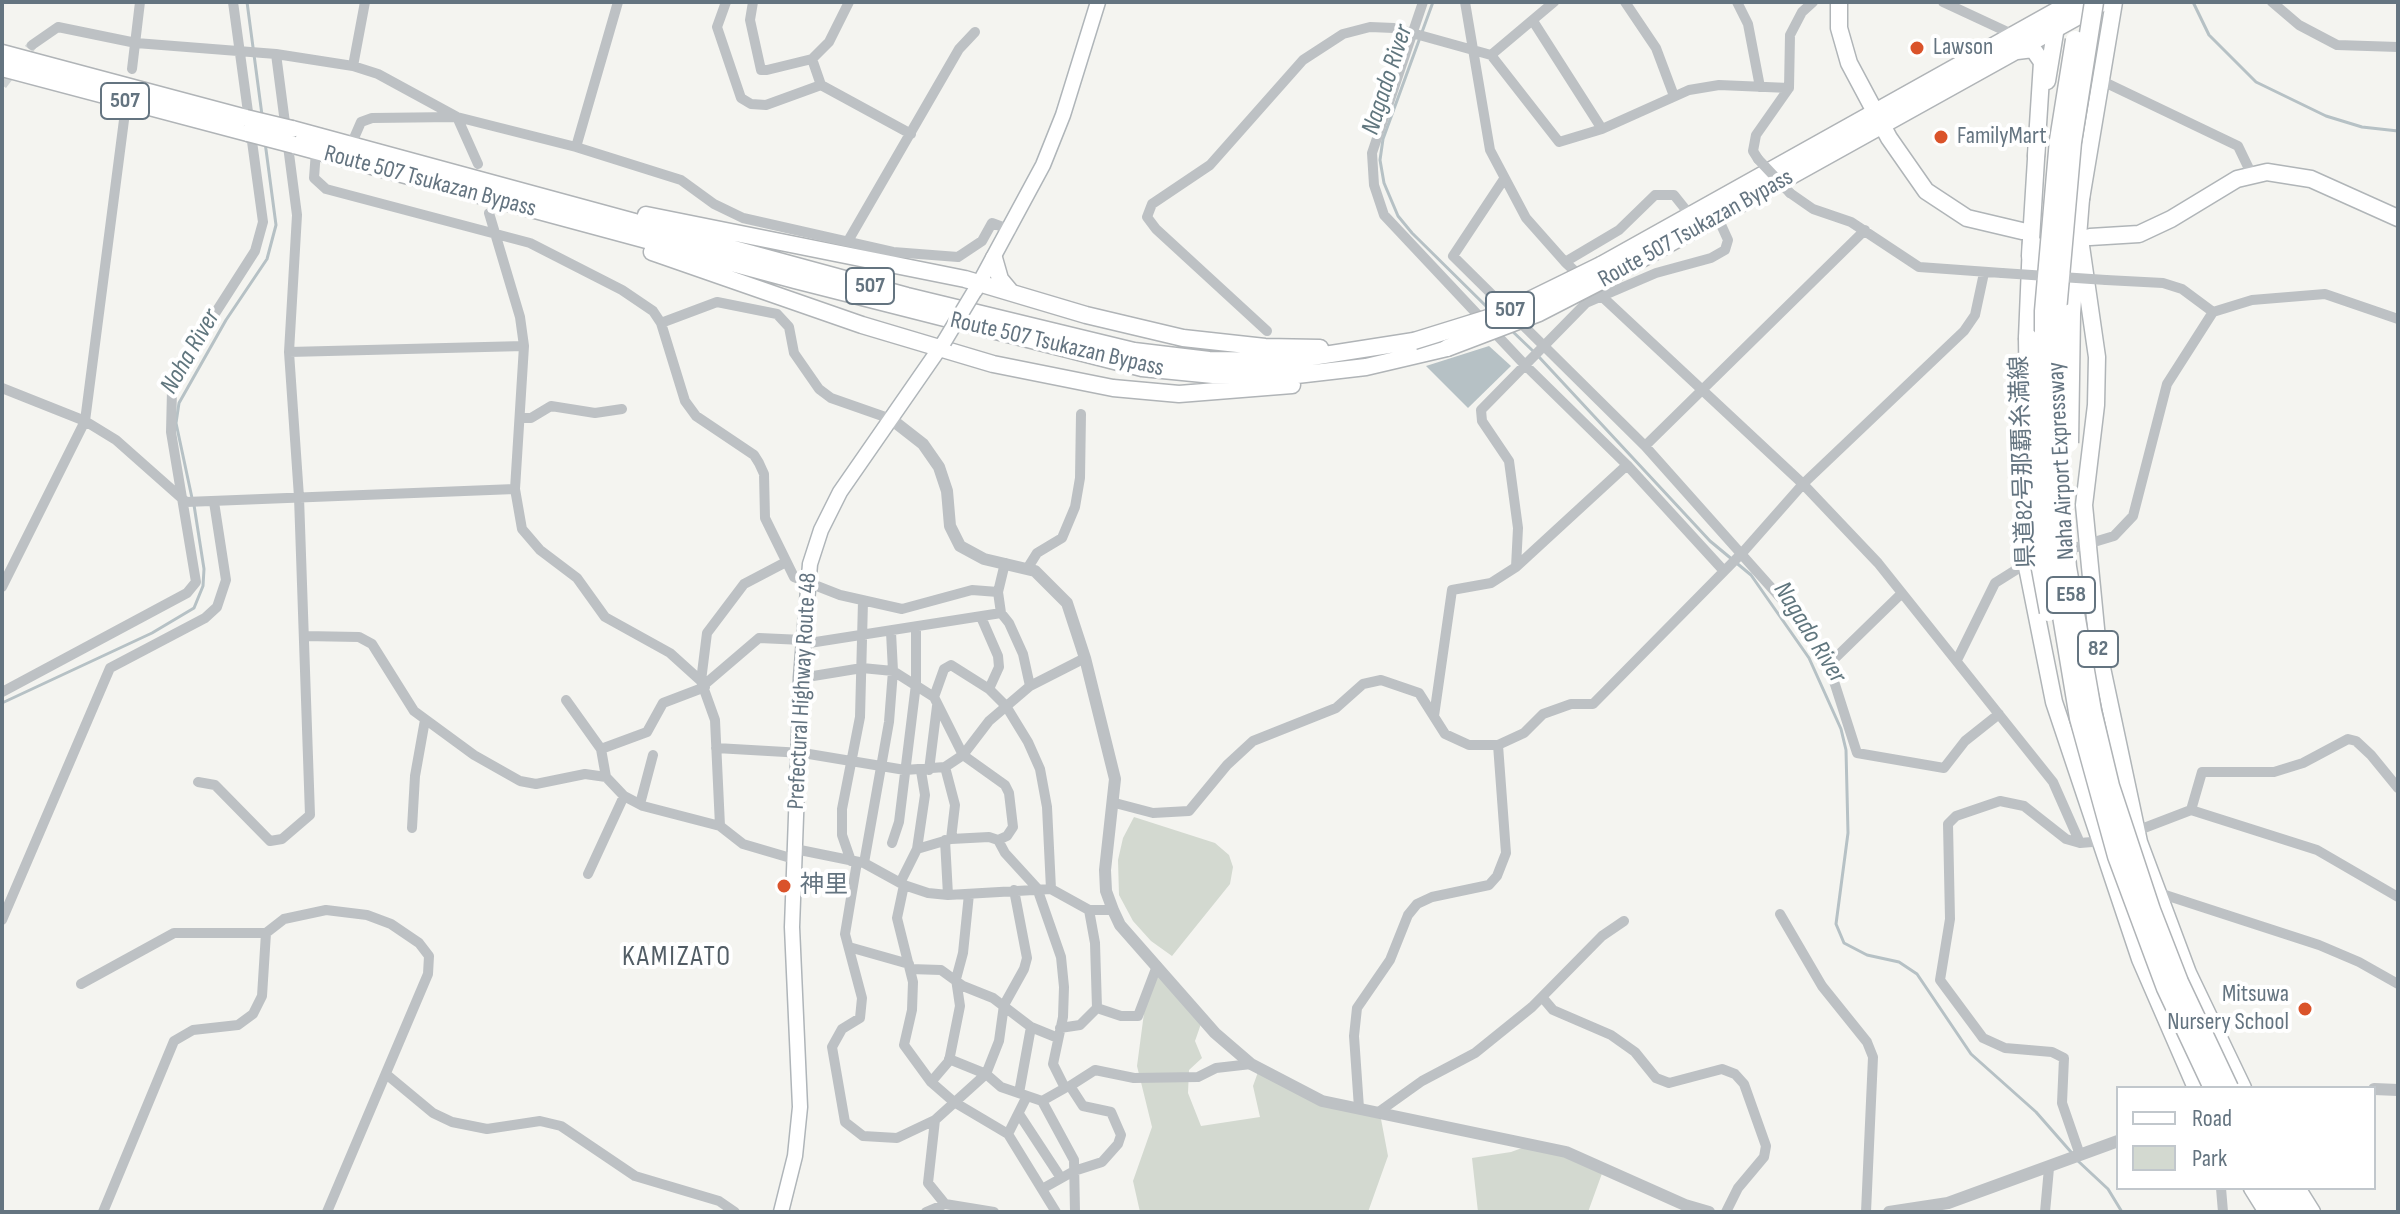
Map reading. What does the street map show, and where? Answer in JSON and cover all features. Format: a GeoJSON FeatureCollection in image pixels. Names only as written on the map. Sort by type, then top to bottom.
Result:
{"type":"FeatureCollection","features":[{"type":"Feature","properties":{"kind":"highway","name":"Naha Airport Expressway"},"geometry":{"type":"LineString","coordinates":[[2074,4],[2056,389],[2060,508],[2086,715],[2096,788],[2138,915],[2172,1000],[2212,1086]]}},
{"type":"Feature","properties":{"kind":"highway"},"geometry":{"type":"LineString","coordinates":[[2081,186],[2071,313],[2069,485],[2086,715]]}},
{"type":"Feature","properties":{"kind":"highway"},"geometry":{"type":"LineString","coordinates":[[2027,237],[2030,473],[2035,536],[2055,637],[2086,715]]}},
{"type":"Feature","properties":{"kind":"highway","name":"Naha Airport Expressway"},"geometry":{"type":"LineString","coordinates":[[2086,715],[2151,910],[2179,982],[2228,1086]]}},
{"type":"Feature","properties":{"kind":"highway"},"geometry":{"type":"LineString","coordinates":[[2269,1190],[2282,1212]]}},
{"type":"Feature","properties":{"kind":"highway"},"geometry":{"type":"LineString","coordinates":[[2285,1190],[2299,1212]]}},
{"type":"Feature","properties":{"kind":"main road","name":"Prefectural Highway Route 48"},"geometry":{"type":"LineString","coordinates":[[781,1212],[795,1156],[800,1107],[793,975],[794,854],[807,582],[815,545],[827,517],[941,345],[1011,230],[1063,115],[1098,2]]}},
{"type":"Feature","properties":{"kind":"main road"},"geometry":{"type":"LineString","coordinates":[[1839,2],[1839,28],[1844,51],[1878,118],[1913,174],[1939,203],[1967,218],[2027,237]]}},
{"type":"Feature","properties":{"kind":"main road","name":"Route 507 Tsukazan Bypass"},"geometry":{"type":"LineString","coordinates":[[2014,43],[2056,28],[2104,2]]}},
{"type":"Feature","properties":{"kind":"main road","name":"82"},"geometry":{"type":"LineString","coordinates":[[2114,2],[2081,186],[2082,260],[2095,333],[2097,373],[2086,478],[2085,546],[2098,649],[2136,831],[2188,973],[2242,1086]]}},
{"type":"Feature","properties":{"kind":"main road","name":"Route 507 Tsukazan Bypass"},"geometry":{"type":"LineString","coordinates":[[1606,271],[1690,215],[1878,118],[2014,43],[2074,4]]}},
{"type":"Feature","properties":{"kind":"main road","name":"県道82号那覇糸満線"},"geometry":{"type":"LineString","coordinates":[[2074,4],[2056,28],[2027,237],[2020,338],[2021,507],[2026,562],[2033,613],[2054,702],[2099,843],[2140,959],[2195,1086]]}},
{"type":"Feature","properties":{"kind":"main road"},"geometry":{"type":"LineString","coordinates":[[2014,43],[2033,49],[2042,62],[2036,156]]}},
{"type":"Feature","properties":{"kind":"main road","name":"Route 507 Tsukazan Bypass"},"geometry":{"type":"LineString","coordinates":[[2,53],[247,126]]}},
{"type":"Feature","properties":{"kind":"main road","name":"Route 507 Tsukazan Bypass"},"geometry":{"type":"LineString","coordinates":[[2,68],[293,137],[351,145],[497,200],[1134,351],[1209,360],[1286,361],[1402,346],[1501,314],[1606,271],[1718,218],[1878,118]]}},
{"type":"Feature","properties":{"kind":"main road","name":"Route 507 Tsukazan Bypass"},"geometry":{"type":"LineString","coordinates":[[293,137],[316,151],[1142,368],[1213,375],[1288,376],[1366,367],[1402,346]]}},
{"type":"Feature","properties":{"kind":"main road"},"geometry":{"type":"LineString","coordinates":[[2090,237],[2119,237],[2151,229],[2212,192],[2251,173],[2300,176],[2398,218]]}},
{"type":"Feature","properties":{"kind":"main road"},"geometry":{"type":"LineString","coordinates":[[497,200],[805,245],[976,288],[1010,291],[1131,327],[1196,340],[1302,349],[1402,346]]}},
{"type":"Feature","properties":{"kind":"main road"},"geometry":{"type":"LineString","coordinates":[[497,200],[993,364],[1113,388],[1179,394],[1314,382],[1355,375],[1366,367]]}},
{"type":"Feature","properties":{"kind":"main road"},"geometry":{"type":"LineString","coordinates":[[994,258],[1000,279],[1010,291]]}},
{"type":"Feature","properties":{"kind":"main road"},"geometry":{"type":"LineString","coordinates":[[2253,1190],[2267,1212]]}},
{"type":"Feature","properties":{"kind":"main road"},"geometry":{"type":"LineString","coordinates":[[2298,1190],[2312,1212]]}},
{"type":"Feature","properties":{"kind":"street"},"geometry":{"type":"LineString","coordinates":[[132,69],[140,2]]}},
{"type":"Feature","properties":{"kind":"street"},"geometry":{"type":"LineString","coordinates":[[2,692],[192,589],[196,582],[186,502],[171,432],[172,390],[182,365],[255,251],[263,222],[233,2]]}},
{"type":"Feature","properties":{"kind":"street"},"geometry":{"type":"LineString","coordinates":[[353,66],[365,2]]}},
{"type":"Feature","properties":{"kind":"street"},"geometry":{"type":"LineString","coordinates":[[576,147],[618,2]]}},
{"type":"Feature","properties":{"kind":"street"},"geometry":{"type":"LineString","coordinates":[[726,2],[717,27],[741,98],[751,104],[766,105],[821,85]]}},
{"type":"Feature","properties":{"kind":"street"},"geometry":{"type":"LineString","coordinates":[[753,2],[750,20],[761,70],[812,59],[829,42],[849,2]]}},
{"type":"Feature","properties":{"kind":"street"},"geometry":{"type":"LineString","coordinates":[[1423,2],[1372,153],[1378,199],[1393,228],[1627,465],[1724,571]]}},
{"type":"Feature","properties":{"kind":"street"},"geometry":{"type":"LineString","coordinates":[[1465,2],[1484,126],[1504,179],[1526,218],[1602,298],[1803,484],[1902,593],[1958,658],[2053,782],[2080,843]]}},
{"type":"Feature","properties":{"kind":"street"},"geometry":{"type":"LineString","coordinates":[[1491,55],[1554,2]]}},
{"type":"Feature","properties":{"kind":"street"},"geometry":{"type":"LineString","coordinates":[[1625,2],[1656,48],[1674,96]]}},
{"type":"Feature","properties":{"kind":"street"},"geometry":{"type":"LineString","coordinates":[[1737,2],[1748,24],[1760,87]]}},
{"type":"Feature","properties":{"kind":"street"},"geometry":{"type":"LineString","coordinates":[[1813,2],[1802,12],[1790,35],[1789,88],[1756,135],[1753,151],[1790,193],[1813,209],[1841,217],[1865,230],[1919,267],[2163,283],[2182,289],[2213,312]]}},
{"type":"Feature","properties":{"kind":"street"},"geometry":{"type":"LineString","coordinates":[[1943,2],[2014,43]]}},
{"type":"Feature","properties":{"kind":"street"},"geometry":{"type":"LineString","coordinates":[[2272,2],[2299,25],[2337,45],[2398,47]]}},
{"type":"Feature","properties":{"kind":"street"},"geometry":{"type":"LineString","coordinates":[[1533,21],[1602,129]]}},
{"type":"Feature","properties":{"kind":"street"},"geometry":{"type":"LineString","coordinates":[[32,45],[58,27],[136,43],[276,54],[353,66],[378,74],[457,117],[576,147],[681,180],[714,204],[743,218],[893,252],[958,257],[982,241],[992,223],[1011,230]]}},
{"type":"Feature","properties":{"kind":"street"},"geometry":{"type":"LineString","coordinates":[[1267,331],[1149,222],[1148,208],[1210,165],[1303,60],[1323,44],[1343,34],[1370,27],[1414,34],[1491,55],[1559,142],[1602,129],[1674,96],[1719,85],[1789,88]]}},
{"type":"Feature","properties":{"kind":"street"},"geometry":{"type":"LineString","coordinates":[[848,241],[959,49],[975,32]]}},
{"type":"Feature","properties":{"kind":"street"},"geometry":{"type":"LineString","coordinates":[[198,782],[215,785],[270,841],[282,839],[307,821],[310,815],[299,497],[289,352],[297,215],[276,54]]}},
{"type":"Feature","properties":{"kind":"street"},"geometry":{"type":"LineString","coordinates":[[812,59],[821,85],[911,134]]}},
{"type":"Feature","properties":{"kind":"street"},"geometry":{"type":"LineString","coordinates":[[2100,80],[2238,146],[2245,154],[2251,173]]}},
{"type":"Feature","properties":{"kind":"street"},"geometry":{"type":"LineString","coordinates":[[351,145],[361,122],[372,118],[457,117]]}},
{"type":"Feature","properties":{"kind":"street"},"geometry":{"type":"LineString","coordinates":[[457,117],[478,164]]}},
{"type":"Feature","properties":{"kind":"street"},"geometry":{"type":"LineString","coordinates":[[2,587],[5,570],[85,421],[124,120]]}},
{"type":"Feature","properties":{"kind":"street"},"geometry":{"type":"LineString","coordinates":[[316,151],[314,178],[326,189],[530,243],[641,301],[661,323],[685,401],[696,416],[754,455],[759,463],[764,474],[765,518],[794,577],[863,601],[902,609],[972,590],[998,592]]}},
{"type":"Feature","properties":{"kind":"street"},"geometry":{"type":"LineString","coordinates":[[1504,179],[1453,256],[1645,446],[1743,552],[1809,630],[1828,665],[1857,753],[1944,768],[1965,741],[1999,714]]}},
{"type":"Feature","properties":{"kind":"street"},"geometry":{"type":"LineString","coordinates":[[1565,262],[1619,230],[1655,195],[1674,195],[1690,215]]}},
{"type":"Feature","properties":{"kind":"street"},"geometry":{"type":"LineString","coordinates":[[497,200],[494,235],[520,317],[524,346],[515,489],[518,515],[529,539],[577,578],[605,617],[670,653],[703,684]]}},
{"type":"Feature","properties":{"kind":"street"},"geometry":{"type":"LineString","coordinates":[[1516,567],[1518,528],[1509,461],[1482,421],[1481,410],[1586,303],[1656,273],[1711,258],[1725,250],[1728,240],[1718,218]]}},
{"type":"Feature","properties":{"kind":"street"},"geometry":{"type":"LineString","coordinates":[[1645,446],[1865,230]]}},
{"type":"Feature","properties":{"kind":"street"},"geometry":{"type":"LineString","coordinates":[[1115,803],[1153,813],[1189,811],[1227,765],[1253,741],[1336,708],[1363,684],[1381,680],[1419,693],[1453,739],[1469,745],[1498,745],[1524,733],[1543,714],[1571,704],[1593,704],[1743,552],[1803,484],[1964,331],[1975,315],[1982,296],[1984,273]]}},
{"type":"Feature","properties":{"kind":"street"},"geometry":{"type":"LineString","coordinates":[[1958,658],[1995,583],[2026,562],[2114,536],[2133,516],[2167,384],[2213,312],[2241,302],[2315,293],[2334,295],[2398,319]]}},
{"type":"Feature","properties":{"kind":"street"},"geometry":{"type":"LineString","coordinates":[[661,323],[717,302],[777,314],[789,327],[794,353],[819,389],[840,401],[891,419],[923,444],[939,467],[947,491],[950,526],[960,546],[972,555],[1043,576],[1067,603],[1085,658],[1115,779],[1115,803],[1105,870],[1106,891],[1113,910],[1120,925],[1215,1033],[1251,1064],[1322,1101],[1566,1152],[1685,1205],[1709,1212]]}},
{"type":"Feature","properties":{"kind":"street"},"geometry":{"type":"LineString","coordinates":[[289,352],[524,346]]}},
{"type":"Feature","properties":{"kind":"street"},"geometry":{"type":"LineString","coordinates":[[2,388],[85,421],[116,440],[186,502],[515,489]]}},
{"type":"Feature","properties":{"kind":"street"},"geometry":{"type":"LineString","coordinates":[[520,418],[531,418],[551,406],[595,413],[622,409]]}},
{"type":"Feature","properties":{"kind":"street"},"geometry":{"type":"LineString","coordinates":[[1027,569],[1037,553],[1062,538],[1075,507],[1080,478],[1081,414]]}},
{"type":"Feature","properties":{"kind":"street"},"geometry":{"type":"LineString","coordinates":[[1434,716],[1452,590],[1491,583],[1516,567],[1627,465]]}},
{"type":"Feature","properties":{"kind":"street"},"geometry":{"type":"LineString","coordinates":[[2,920],[110,668],[205,618],[217,607],[226,580],[214,502]]}},
{"type":"Feature","properties":{"kind":"street"},"geometry":{"type":"LineString","coordinates":[[720,826],[715,720],[703,684],[707,633],[744,584],[786,562]]}},
{"type":"Feature","properties":{"kind":"street"},"geometry":{"type":"LineString","coordinates":[[1005,563],[998,592],[1001,613],[1023,654],[1030,686]]}},
{"type":"Feature","properties":{"kind":"street"},"geometry":{"type":"LineString","coordinates":[[1828,665],[1902,593]]}},
{"type":"Feature","properties":{"kind":"street"},"geometry":{"type":"LineString","coordinates":[[857,862],[842,835],[842,822],[850,760],[860,717],[863,601]]}},
{"type":"Feature","properties":{"kind":"street"},"geometry":{"type":"LineString","coordinates":[[601,749],[647,732],[663,703],[703,684],[759,638],[803,642],[863,636],[1001,613]]}},
{"type":"Feature","properties":{"kind":"street"},"geometry":{"type":"LineString","coordinates":[[981,617],[998,656],[999,667],[989,689]]}},
{"type":"Feature","properties":{"kind":"street"},"geometry":{"type":"LineString","coordinates":[[892,843],[916,684],[916,628]]}},
{"type":"Feature","properties":{"kind":"street"},"geometry":{"type":"LineString","coordinates":[[891,632],[893,671],[881,766],[857,862],[845,934],[862,998],[860,1018],[842,1029],[832,1047],[845,1122],[863,1136],[897,1138],[935,1120],[986,1074],[999,1041],[1004,1005],[1027,958],[1014,890]]}},
{"type":"Feature","properties":{"kind":"street"},"geometry":{"type":"LineString","coordinates":[[304,636],[359,637],[372,644],[414,711],[520,781],[536,784],[585,774],[606,777]]}},
{"type":"Feature","properties":{"kind":"street"},"geometry":{"type":"LineString","coordinates":[[716,748],[797,753],[905,770],[945,767],[963,755],[989,721],[1030,686],[1085,658]]}},
{"type":"Feature","properties":{"kind":"street"},"geometry":{"type":"LineString","coordinates":[[1051,889],[1047,807],[1040,769],[1006,706],[989,689],[951,665],[944,669],[935,701],[917,849],[902,884],[897,918],[909,966],[912,1010],[904,1045],[931,1082],[954,1102],[1008,1134],[1056,1212]]}},
{"type":"Feature","properties":{"kind":"street"},"geometry":{"type":"LineString","coordinates":[[801,678],[862,668],[893,671],[916,684],[935,701],[963,755],[1005,785],[1009,793],[1013,827],[1007,836],[998,840],[989,837],[948,839],[917,849]]}},
{"type":"Feature","properties":{"kind":"street"},"geometry":{"type":"LineString","coordinates":[[566,700],[601,749],[606,777],[624,796],[640,804],[720,826],[743,844],[857,862],[902,884],[948,895],[1051,889],[1089,910],[1113,910]]}},
{"type":"Feature","properties":{"kind":"street"},"geometry":{"type":"LineString","coordinates":[[412,828],[415,776],[425,720]]}},
{"type":"Feature","properties":{"kind":"street"},"geometry":{"type":"LineString","coordinates":[[2191,810],[2202,772],[2274,772],[2303,763],[2348,739],[2356,741],[2371,755],[2398,788]]}},
{"type":"Feature","properties":{"kind":"street"},"geometry":{"type":"LineString","coordinates":[[1359,1108],[1354,1036],[1357,1008],[1390,960],[1408,915],[1417,904],[1432,897],[1489,885],[1497,876],[1506,853],[1498,745]]}},
{"type":"Feature","properties":{"kind":"street"},"geometry":{"type":"LineString","coordinates":[[640,804],[653,755]]}},
{"type":"Feature","properties":{"kind":"street"},"geometry":{"type":"LineString","coordinates":[[945,767],[955,805],[948,839],[948,895]]}},
{"type":"Feature","properties":{"kind":"street"},"geometry":{"type":"LineString","coordinates":[[588,874],[624,796]]}},
{"type":"Feature","properties":{"kind":"street"},"geometry":{"type":"LineString","coordinates":[[2080,1155],[2062,1103],[2064,1058],[2052,1052],[2005,1048],[1983,1038],[1940,980],[1950,919],[1948,824],[1956,816],[2000,801],[2024,806],[2066,839],[2099,843],[2191,810],[2317,850],[2398,897]]}},
{"type":"Feature","properties":{"kind":"street"},"geometry":{"type":"LineString","coordinates":[[998,840],[1005,853],[1037,888],[1061,957],[1064,987],[1053,1064],[1083,1106],[1111,1112],[1121,1135],[1118,1144],[1102,1162],[1074,1171],[1042,1189]]}},
{"type":"Feature","properties":{"kind":"street"},"geometry":{"type":"LineString","coordinates":[[2156,892],[2319,945],[2359,962],[2398,984]]}},
{"type":"Feature","properties":{"kind":"street"},"geometry":{"type":"LineString","coordinates":[[931,1082],[949,1059],[960,1006],[956,979],[963,953],[969,894]]}},
{"type":"Feature","properties":{"kind":"street"},"geometry":{"type":"LineString","coordinates":[[81,984],[174,933],[266,933],[284,919],[326,910],[367,915],[391,924],[419,943],[429,956],[428,974],[327,1212]]}},
{"type":"Feature","properties":{"kind":"street"},"geometry":{"type":"LineString","coordinates":[[849,947],[909,966],[941,970],[1004,1005],[1031,1027],[1059,1033],[1080,1025],[1097,1008],[1095,943],[1089,910]]}},
{"type":"Feature","properties":{"kind":"street"},"geometry":{"type":"LineString","coordinates":[[1780,914],[1822,986],[1867,1042],[1873,1057],[1866,1212]]}},
{"type":"Feature","properties":{"kind":"street"},"geometry":{"type":"LineString","coordinates":[[1380,1111],[1422,1081],[1475,1053],[1542,997],[1602,936],[1624,921]]}},
{"type":"Feature","properties":{"kind":"street"},"geometry":{"type":"LineString","coordinates":[[103,1212],[174,1041],[193,1030],[238,1025],[253,1014],[262,996],[266,933]]}},
{"type":"Feature","properties":{"kind":"street"},"geometry":{"type":"LineString","coordinates":[[1097,1008],[1121,1016],[1138,1016],[1157,966]]}},
{"type":"Feature","properties":{"kind":"street"},"geometry":{"type":"LineString","coordinates":[[1542,997],[1553,1010],[1611,1035],[1635,1052],[1656,1078],[1669,1083],[1722,1069],[1735,1074],[1744,1084],[1766,1146],[1764,1157],[1738,1188],[1726,1212]]}},
{"type":"Feature","properties":{"kind":"street"},"geometry":{"type":"LineString","coordinates":[[1008,1134],[1019,1114],[1031,1027]]}},
{"type":"Feature","properties":{"kind":"street"},"geometry":{"type":"LineString","coordinates":[[949,1059],[986,1074],[1001,1087],[1042,1101],[1074,1160],[1075,1212]]}},
{"type":"Feature","properties":{"kind":"street"},"geometry":{"type":"LineString","coordinates":[[1042,1101],[1095,1070],[1134,1078],[1198,1077],[1216,1068],[1251,1064]]}},
{"type":"Feature","properties":{"kind":"street"},"geometry":{"type":"LineString","coordinates":[[386,1074],[433,1113],[452,1122],[487,1129],[540,1121],[561,1126],[635,1176],[694,1192],[735,1212]]}},
{"type":"Feature","properties":{"kind":"street"},"geometry":{"type":"LineString","coordinates":[[2376,1089],[2398,1090]]}},
{"type":"Feature","properties":{"kind":"street"},"geometry":{"type":"LineString","coordinates":[[1019,1114],[1061,1178]]}},
{"type":"Feature","properties":{"kind":"street"},"geometry":{"type":"LineString","coordinates":[[935,1120],[928,1183],[945,1204]]}},
{"type":"Feature","properties":{"kind":"street"},"geometry":{"type":"LineString","coordinates":[[1889,1212],[1948,1203],[2116,1142]]}},
{"type":"Feature","properties":{"kind":"street"},"geometry":{"type":"LineString","coordinates":[[2045,1212],[2049,1168]]}},
{"type":"Feature","properties":{"kind":"street"},"geometry":{"type":"LineString","coordinates":[[2221,1190],[2223,1212]]}},
{"type":"Feature","properties":{"kind":"street"},"geometry":{"type":"LineString","coordinates":[[926,1212],[945,1204],[994,1212]]}},
{"type":"Feature","properties":{"kind":"green space"},"geometry":{"type":"Polygon","coordinates":[[[1134,817],[1215,843],[1229,855],[1233,867],[1230,884],[1172,956],[1151,941],[1133,921],[1119,895],[1118,860],[1123,838],[1134,817]]]}},
{"type":"Feature","properties":{"kind":"green space"},"geometry":{"type":"Polygon","coordinates":[[[1156,974],[1202,1021],[1195,1041],[1202,1058],[1189,1070],[1188,1093],[1201,1126],[1260,1117],[1253,1086],[1258,1072],[1381,1119],[1388,1156],[1368,1212],[1140,1212],[1133,1181],[1152,1127],[1137,1066],[1146,998],[1156,974]]]}},
{"type":"Feature","properties":{"kind":"green space"},"geometry":{"type":"Polygon","coordinates":[[[1533,1144],[1604,1168],[1588,1212],[1478,1212],[1472,1158],[1511,1152],[1533,1144]]]}},
{"type":"Feature","properties":{"kind":"shaded area"},"geometry":{"type":"Polygon","coordinates":[[[1489,346],[1511,366],[1468,408],[1426,366],[1489,346]]]}},
{"type":"Feature","properties":{"kind":"waterway","name":"Noha River"},"geometry":{"type":"LineString","coordinates":[[247,2],[262,115]]}},
{"type":"Feature","properties":{"kind":"waterway","name":"Nagado River"},"geometry":{"type":"LineString","coordinates":[[1433,2],[1383,139],[1380,160],[1384,183],[1398,216],[1412,233],[1490,310]]}},
{"type":"Feature","properties":{"kind":"waterway"},"geometry":{"type":"LineString","coordinates":[[2193,2],[2209,35],[2256,82],[2326,116],[2362,127],[2398,131]]}},
{"type":"Feature","properties":{"kind":"waterway","name":"Noha River"},"geometry":{"type":"LineString","coordinates":[[192,498],[176,423],[179,403],[226,320],[267,259],[276,225],[265,142]]}},
{"type":"Feature","properties":{"kind":"waterway","name":"Nagado River"},"geometry":{"type":"LineString","coordinates":[[1510,329],[1533,351]]}},
{"type":"Feature","properties":{"kind":"waterway","name":"Nagado River"},"geometry":{"type":"LineString","coordinates":[[1539,357],[1710,541],[1751,575],[1809,658],[1841,729],[1846,750],[1848,833],[1836,924],[1844,943],[1867,955],[1899,962],[1917,974],[1971,1054],[2036,1112],[2071,1152]]}},
{"type":"Feature","properties":{"kind":"waterway","name":"Noha River"},"geometry":{"type":"LineString","coordinates":[[2,703],[152,633],[194,608],[203,586],[204,569],[194,505]]}},
{"type":"Feature","properties":{"kind":"waterway","name":"Nagado River"},"geometry":{"type":"LineString","coordinates":[[2078,1161],[2108,1189],[2122,1212]]}},
{"type":"Feature","properties":{"kind":"tunnel"},"geometry":{"type":"LineString","coordinates":[[2,85],[32,45]]}},
{"type":"Feature","properties":{"kind":"place","name":"Lawson"},"geometry":{"type":"Point","coordinates":[1917,48]}},
{"type":"Feature","properties":{"kind":"place","name":"FamilyMart"},"geometry":{"type":"Point","coordinates":[1941,137]}},
{"type":"Feature","properties":{"kind":"place","name":"神里"},"geometry":{"type":"Point","coordinates":[784,886]}},
{"type":"Feature","properties":{"kind":"place","name":"Mitsuwa Nursery School"},"geometry":{"type":"Point","coordinates":[2305,1009]}},
{"type":"Feature","properties":{"kind":"district","name":"KAMIZATO"},"geometry":{"type":"Point","coordinates":[677,958]}}]}
